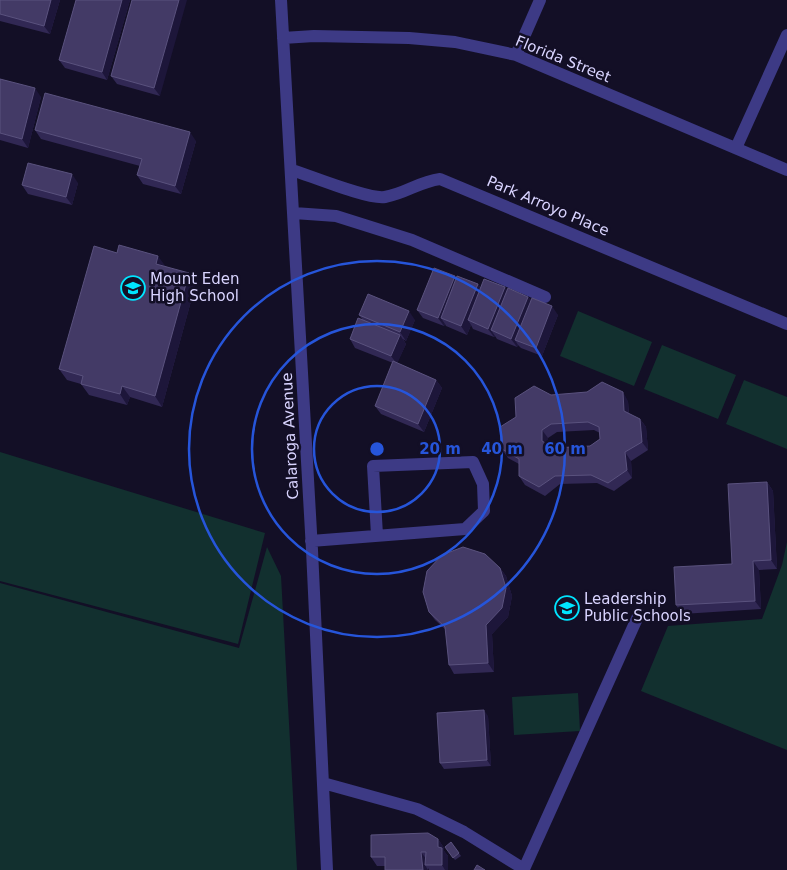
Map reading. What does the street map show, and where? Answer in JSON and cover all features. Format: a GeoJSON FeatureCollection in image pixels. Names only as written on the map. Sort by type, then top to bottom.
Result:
{"type":"FeatureCollection","features":[{"type":"Feature","properties":{"kind":"street","name":"Calaroga Avenue"},"geometry":{"type":"LineString","coordinates":[[281,0],[292,170],[327,870]]}},
{"type":"Feature","properties":{"kind":"street"},"geometry":{"type":"LineString","coordinates":[[516,55],[540,0]]}},
{"type":"Feature","properties":{"kind":"street"},"geometry":{"type":"LineString","coordinates":[[736,148],[787,35]]}},
{"type":"Feature","properties":{"kind":"street","name":"Florida Street"},"geometry":{"type":"LineString","coordinates":[[283,38],[314,36],[409,38],[455,42],[516,55],[787,170]]}},
{"type":"Feature","properties":{"kind":"street","name":"Park Arroyo Place"},"geometry":{"type":"LineString","coordinates":[[292,170],[382,198],[402,193],[423,181],[440,179],[787,324]]}},
{"type":"Feature","properties":{"kind":"street"},"geometry":{"type":"LineString","coordinates":[[294,213],[336,216],[412,240],[545,297]]}},
{"type":"Feature","properties":{"kind":"street"},"geometry":{"type":"LineString","coordinates":[[311,541],[465,529],[484,511],[483,484],[473,462],[373,466],[377,535]]}},
{"type":"Feature","properties":{"kind":"street"},"geometry":{"type":"LineString","coordinates":[[323,783],[417,809],[464,832],[524,869],[639,614]]}},
{"type":"Feature","properties":{"kind":"green space"},"geometry":{"type":"Polygon","coordinates":[[[578,311],[652,342],[634,386],[560,356],[578,311]]]}},
{"type":"Feature","properties":{"kind":"green space"},"geometry":{"type":"Polygon","coordinates":[[[662,345],[736,375],[718,419],[644,389],[662,345]]]}},
{"type":"Feature","properties":{"kind":"green space"},"geometry":{"type":"Polygon","coordinates":[[[744,380],[787,397],[787,449],[726,424],[744,380]]]}},
{"type":"Feature","properties":{"kind":"green space"},"geometry":{"type":"Polygon","coordinates":[[[0,452],[265,533],[238,644],[0,581],[0,452]]]}},
{"type":"Feature","properties":{"kind":"green space"},"geometry":{"type":"Polygon","coordinates":[[[787,542],[787,750],[641,691],[668,626],[762,619],[782,565],[787,542]]]}},
{"type":"Feature","properties":{"kind":"green space"},"geometry":{"type":"Polygon","coordinates":[[[267,547],[281,576],[297,870],[0,870],[0,583],[239,648],[267,547]]]}},
{"type":"Feature","properties":{"kind":"green space"},"geometry":{"type":"Polygon","coordinates":[[[578,693],[580,731],[514,735],[512,697],[578,693]]]}},
{"type":"Feature","properties":{"kind":"building"},"geometry":{"type":"Polygon","coordinates":[[[0,0],[51,0],[44,26],[0,14],[0,0]]]}},
{"type":"Feature","properties":{"kind":"building"},"geometry":{"type":"Polygon","coordinates":[[[76,0],[122,0],[102,72],[59,60],[76,0]]]}},
{"type":"Feature","properties":{"kind":"building"},"geometry":{"type":"Polygon","coordinates":[[[132,0],[179,0],[154,88],[111,76],[132,0]]]}},
{"type":"Feature","properties":{"kind":"building"},"geometry":{"type":"Polygon","coordinates":[[[0,79],[35,88],[22,139],[0,133],[0,79]]]}},
{"type":"Feature","properties":{"kind":"building"},"geometry":{"type":"Polygon","coordinates":[[[45,93],[190,132],[175,186],[137,175],[142,159],[35,130],[45,93]]]}},
{"type":"Feature","properties":{"kind":"building"},"geometry":{"type":"Polygon","coordinates":[[[28,163],[72,174],[66,197],[22,185],[28,163]]]}},
{"type":"Feature","properties":{"kind":"building"},"geometry":{"type":"Polygon","coordinates":[[[119,245],[158,256],[156,264],[189,273],[155,396],[122,386],[120,394],[81,384],[83,376],[59,369],[94,246],[117,253],[119,245]]]}},
{"type":"Feature","properties":{"kind":"building"},"geometry":{"type":"Polygon","coordinates":[[[434,268],[455,276],[438,318],[417,310],[434,268]]]}},
{"type":"Feature","properties":{"kind":"building"},"geometry":{"type":"Polygon","coordinates":[[[457,276],[478,284],[461,326],[441,318],[457,276]]]}},
{"type":"Feature","properties":{"kind":"building"},"geometry":{"type":"Polygon","coordinates":[[[484,279],[505,287],[488,329],[468,320],[484,279]]]}},
{"type":"Feature","properties":{"kind":"building"},"geometry":{"type":"Polygon","coordinates":[[[508,288],[528,297],[511,339],[491,330],[508,288]]]}},
{"type":"Feature","properties":{"kind":"building"},"geometry":{"type":"Polygon","coordinates":[[[368,294],[409,311],[400,332],[359,315],[368,294]]]}},
{"type":"Feature","properties":{"kind":"building"},"geometry":{"type":"Polygon","coordinates":[[[532,298],[552,306],[536,348],[515,340],[532,298]]]}},
{"type":"Feature","properties":{"kind":"building"},"geometry":{"type":"Polygon","coordinates":[[[358,318],[400,335],[391,356],[350,339],[358,318]]]}},
{"type":"Feature","properties":{"kind":"building"},"geometry":{"type":"Polygon","coordinates":[[[393,361],[436,380],[418,424],[375,406],[393,361]]]}},
{"type":"Feature","properties":{"kind":"building"},"geometry":{"type":"Polygon","coordinates":[[[602,382],[623,392],[624,411],[640,419],[642,442],[625,452],[627,470],[608,483],[591,475],[555,476],[539,487],[519,476],[519,459],[502,449],[500,427],[516,417],[515,398],[534,386],[551,395],[587,392],[602,382]],[[588,422],[551,424],[542,430],[542,441],[554,448],[590,446],[600,439],[599,427],[588,422]]]}},
{"type":"Feature","properties":{"kind":"building"},"geometry":{"type":"Polygon","coordinates":[[[767,482],[771,560],[753,561],[755,601],[676,605],[674,567],[732,564],[728,484],[767,482]]]}},
{"type":"Feature","properties":{"kind":"building"},"geometry":{"type":"Polygon","coordinates":[[[463,547],[485,554],[500,568],[506,588],[502,608],[486,625],[488,663],[449,665],[445,627],[429,612],[423,592],[427,571],[442,555],[463,547]]]}},
{"type":"Feature","properties":{"kind":"building"},"geometry":{"type":"Polygon","coordinates":[[[484,710],[487,760],[440,763],[437,713],[484,710]]]}},
{"type":"Feature","properties":{"kind":"building"},"geometry":{"type":"Polygon","coordinates":[[[428,833],[438,839],[438,847],[442,848],[442,865],[425,865],[426,852],[421,852],[423,870],[385,870],[385,857],[371,857],[371,835],[428,833]]]}},
{"type":"Feature","properties":{"kind":"building"},"geometry":{"type":"Polygon","coordinates":[[[451,842],[459,853],[453,858],[445,847],[451,842]]]}},
{"type":"Feature","properties":{"kind":"building"},"geometry":{"type":"Polygon","coordinates":[[[477,865],[485,870],[474,870],[477,865]]]}},
{"type":"Feature","properties":{"kind":"place","name":"Mount Eden High School"},"geometry":{"type":"Point","coordinates":[133,288]}},
{"type":"Feature","properties":{"kind":"place","name":"Leadership Public Schools"},"geometry":{"type":"Point","coordinates":[567,608]}}]}
